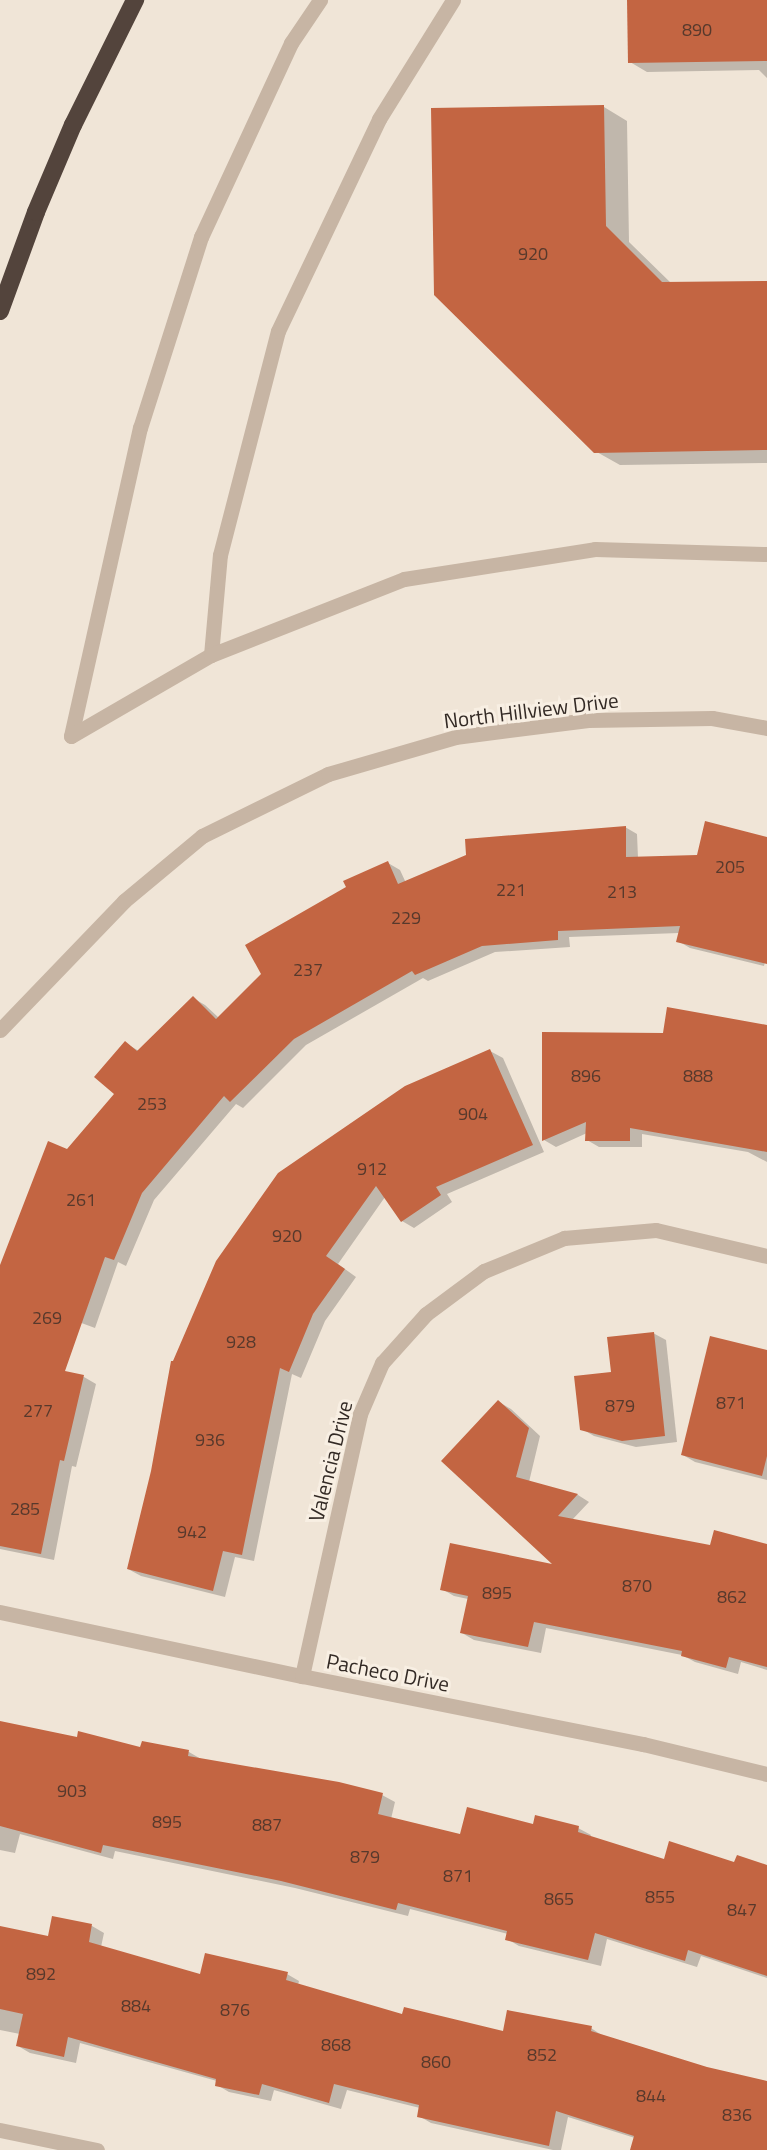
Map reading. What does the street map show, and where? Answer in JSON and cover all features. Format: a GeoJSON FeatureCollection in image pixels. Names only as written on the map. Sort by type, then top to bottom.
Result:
{"type":"FeatureCollection","features":[{"type":"Feature","properties":{"kind":"highway"},"geometry":{"type":"LineString","coordinates":[[0,311],[36,212],[73,125],[135,0]]}},
{"type":"Feature","properties":{"kind":"street"},"geometry":{"type":"LineString","coordinates":[[320,0],[291,43],[201,237],[140,428],[71,736],[211,655],[404,579],[595,549],[767,554]]}},
{"type":"Feature","properties":{"kind":"street"},"geometry":{"type":"LineString","coordinates":[[211,655],[220,555],[278,331],[379,119],[453,0]]}},
{"type":"Feature","properties":{"kind":"street","name":"North Hillview Drive"},"geometry":{"type":"LineString","coordinates":[[0,1030],[124,901],[202,836],[328,774],[455,737],[588,720],[712,718],[767,728]]}},
{"type":"Feature","properties":{"kind":"street","name":"Valencia Drive"},"geometry":{"type":"LineString","coordinates":[[302,1676],[360,1414],[382,1363],[426,1314],[484,1271],[564,1238],[657,1230],[767,1256]]}},
{"type":"Feature","properties":{"kind":"street","name":"Pacheco Drive"},"geometry":{"type":"LineString","coordinates":[[0,1612],[302,1676],[643,1744],[767,1774]]}},
{"type":"Feature","properties":{"kind":"street"},"geometry":{"type":"LineString","coordinates":[[0,2130],[97,2150]]}},
{"type":"Feature","properties":{"kind":"building"},"geometry":{"type":"Polygon","coordinates":[[[627,0],[767,0],[767,61],[628,63],[627,0]]]}},
{"type":"Feature","properties":{"kind":"building"},"geometry":{"type":"Polygon","coordinates":[[[604,105],[606,226],[662,282],[767,281],[767,450],[594,453],[434,295],[431,108],[604,105]]]}},
{"type":"Feature","properties":{"kind":"building"},"geometry":{"type":"Polygon","coordinates":[[[705,821],[767,837],[767,964],[676,942],[680,926],[558,931],[558,940],[482,946],[415,975],[412,971],[294,1039],[230,1102],[224,1096],[142,1193],[114,1260],[105,1257],[65,1371],[84,1375],[64,1461],[60,1460],[41,1554],[0,1546],[0,1265],[48,1141],[67,1149],[114,1094],[94,1077],[125,1041],[137,1051],[193,996],[216,1019],[261,974],[245,945],[346,887],[343,881],[388,861],[398,884],[466,855],[465,839],[626,826],[626,857],[697,855],[705,821]]]}},
{"type":"Feature","properties":{"kind":"building"},"geometry":{"type":"Polygon","coordinates":[[[667,1007],[767,1025],[767,1152],[630,1128],[630,1141],[585,1141],[586,1122],[542,1141],[542,1032],[663,1033],[667,1007]]]}},
{"type":"Feature","properties":{"kind":"building"},"geometry":{"type":"Polygon","coordinates":[[[490,1049],[533,1145],[436,1187],[441,1195],[401,1222],[376,1186],[326,1256],[345,1269],[313,1314],[289,1372],[280,1368],[242,1555],[223,1551],[213,1591],[127,1569],[151,1471],[171,1361],[173,1361],[216,1261],[278,1173],[405,1086],[490,1049]]]}},
{"type":"Feature","properties":{"kind":"building"},"geometry":{"type":"Polygon","coordinates":[[[654,1332],[665,1436],[622,1441],[580,1430],[574,1376],[611,1372],[607,1337],[654,1332]]]}},
{"type":"Feature","properties":{"kind":"building"},"geometry":{"type":"Polygon","coordinates":[[[710,1336],[767,1350],[767,1456],[762,1476],[681,1455],[710,1336]]]}},
{"type":"Feature","properties":{"kind":"building"},"geometry":{"type":"Polygon","coordinates":[[[498,1400],[529,1428],[516,1477],[578,1494],[558,1516],[710,1545],[714,1530],[767,1544],[767,1667],[729,1657],[726,1668],[681,1656],[682,1651],[534,1622],[528,1647],[460,1633],[468,1596],[440,1590],[450,1543],[552,1564],[441,1461],[498,1400]]]}},
{"type":"Feature","properties":{"kind":"building"},"geometry":{"type":"Polygon","coordinates":[[[0,1721],[77,1737],[78,1731],[140,1747],[142,1741],[189,1750],[188,1756],[339,1782],[383,1793],[378,1814],[460,1834],[467,1807],[533,1824],[535,1815],[579,1826],[578,1832],[664,1859],[669,1841],[734,1862],[737,1855],[767,1865],[767,1976],[688,1950],[685,1961],[595,1933],[588,1960],[505,1940],[507,1931],[398,1903],[396,1910],[281,1881],[103,1845],[101,1853],[0,1826],[0,1721]]]}},
{"type":"Feature","properties":{"kind":"building"},"geometry":{"type":"Polygon","coordinates":[[[52,1916],[92,1924],[89,1942],[200,1974],[205,1953],[288,1972],[286,1980],[402,2014],[404,2007],[503,2031],[507,2010],[592,2026],[591,2031],[707,2067],[767,2081],[767,2150],[630,2150],[634,2136],[556,2111],[549,2146],[417,2117],[419,2105],[334,2084],[329,2103],[262,2084],[259,2095],[215,2086],[216,2079],[68,2037],[64,2057],[16,2046],[23,2014],[0,2009],[0,1926],[48,1936],[52,1916]]]}}]}
